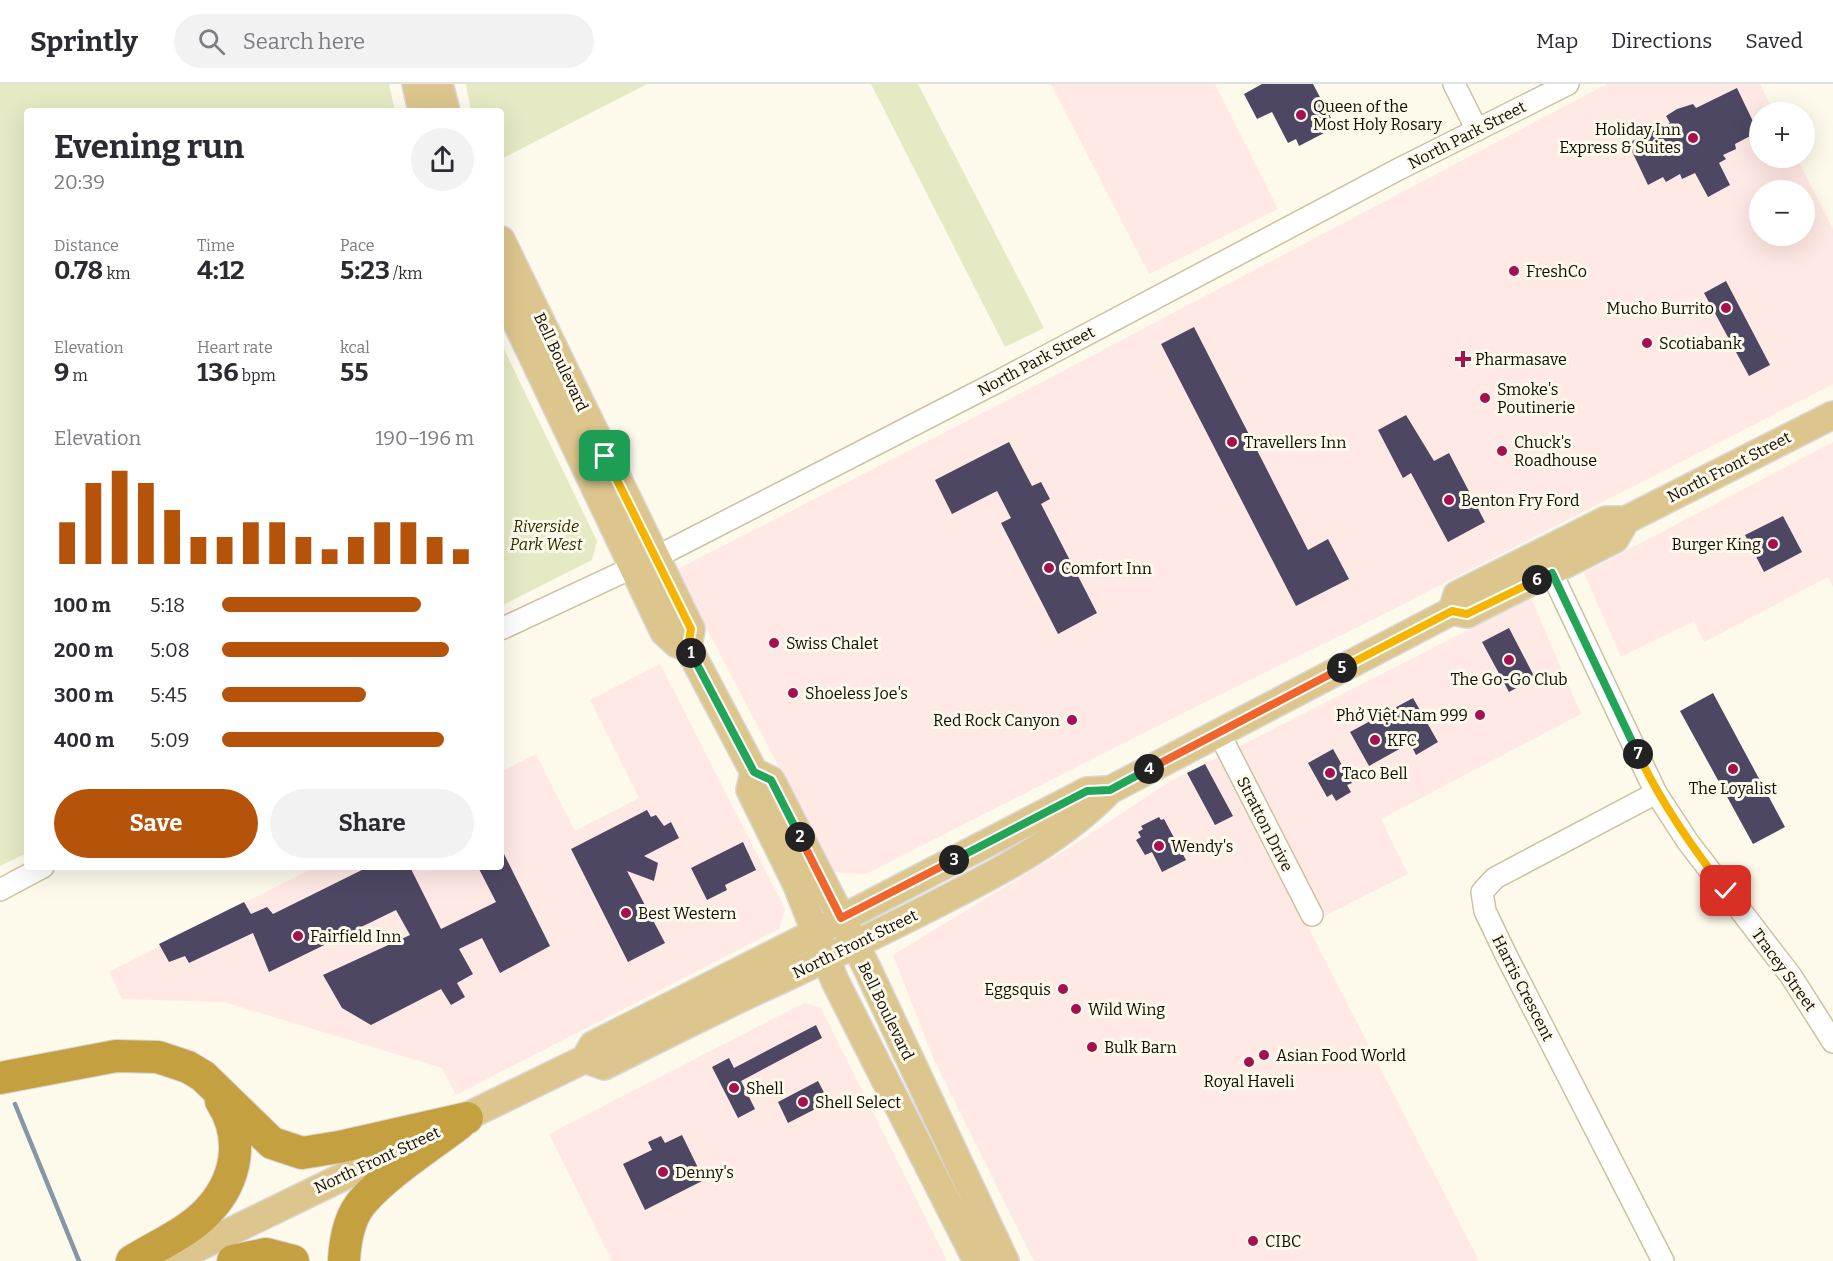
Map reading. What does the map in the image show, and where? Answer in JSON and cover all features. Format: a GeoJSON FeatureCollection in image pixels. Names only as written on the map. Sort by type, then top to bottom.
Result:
{"type":"FeatureCollection","features":[{"type":"Feature","properties":{"kind":"highway"},"geometry":{"type":"LineString","coordinates":[[6,1078],[91,1060],[138,1055],[172,1061],[203,1076],[267,1139],[287,1150],[302,1153],[339,1147],[467,1118]]}},
{"type":"Feature","properties":{"kind":"highway"},"geometry":{"type":"LineString","coordinates":[[132,1261],[206,1213],[218,1199],[233,1168],[236,1138],[232,1123],[219,1098],[203,1076]]}},
{"type":"Feature","properties":{"kind":"highway"},"geometry":{"type":"LineString","coordinates":[[344,1261],[346,1238],[352,1219],[363,1200],[467,1118]]}},
{"type":"Feature","properties":{"kind":"highway"},"geometry":{"type":"LineString","coordinates":[[232,1261],[266,1254],[293,1261]]}},
{"type":"Feature","properties":{"kind":"main road"},"geometry":{"type":"LineString","coordinates":[[417,84],[421,108]]}},
{"type":"Feature","properties":{"kind":"main road"},"geometry":{"type":"LineString","coordinates":[[439,84],[445,108]]}},
{"type":"Feature","properties":{"kind":"main road","name":"Bell Boulevard"},"geometry":{"type":"LineString","coordinates":[[504,247],[643,562],[664,632],[678,644],[688,647],[754,772],[771,780],[855,945],[1005,1261]]}},
{"type":"Feature","properties":{"kind":"main road","name":"Bell Boulevard"},"geometry":{"type":"LineString","coordinates":[[504,296],[643,562]]}},
{"type":"Feature","properties":{"kind":"main road","name":"North Front Street"},"geometry":{"type":"LineString","coordinates":[[585,1059],[604,1066],[855,945],[1019,861],[1095,805],[1110,790],[1452,611],[1457,595],[1547,563],[1606,520],[1626,520],[1833,415]]}},
{"type":"Feature","properties":{"kind":"main road","name":"Bell Boulevard"},"geometry":{"type":"LineString","coordinates":[[754,772],[750,790],[796,883],[826,958],[874,1060],[977,1261]]}},
{"type":"Feature","properties":{"kind":"main road","name":"North Front Street"},"geometry":{"type":"LineString","coordinates":[[170,1261],[585,1059],[592,1045],[1087,791],[1110,790]]}},
{"type":"Feature","properties":{"kind":"street"},"geometry":{"type":"LineString","coordinates":[[1454,84],[1477,130]]}},
{"type":"Feature","properties":{"kind":"street","name":"North Park Street"},"geometry":{"type":"LineString","coordinates":[[504,628],[643,562],[1009,375],[1568,84]]}},
{"type":"Feature","properties":{"kind":"street","name":"Tracey Street"},"geometry":{"type":"LineString","coordinates":[[1547,563],[1656,793],[1688,843],[1791,976],[1832,1037]]}},
{"type":"Feature","properties":{"kind":"street","name":"Stratton Drive"},"geometry":{"type":"LineString","coordinates":[[1219,733],[1312,915]]}},
{"type":"Feature","properties":{"kind":"street","name":"Harris Crescent"},"geometry":{"type":"LineString","coordinates":[[1656,793],[1495,878],[1482,892],[1485,911],[1506,955],[1663,1261]]}},
{"type":"Feature","properties":{"kind":"street"},"geometry":{"type":"LineString","coordinates":[[0,890],[38,870]]}},
{"type":"Feature","properties":{"kind":"shaded area"},"geometry":{"type":"Polygon","coordinates":[[[1051,84],[1215,84],[1278,209],[1149,274],[1051,84]]]}},
{"type":"Feature","properties":{"kind":"shaded area"},"geometry":{"type":"Polygon","coordinates":[[[1607,84],[1760,84],[1769,102],[1749,102],[1749,168],[1802,168],[1808,180],[1749,180],[1749,246],[1815,246],[1815,194],[1833,229],[1833,384],[1380,616],[866,874],[834,872],[676,570],[1029,389],[1607,84]]]}},
{"type":"Feature","properties":{"kind":"shaded area"},"geometry":{"type":"Polygon","coordinates":[[[1833,442],[1833,587],[1828,577],[1704,642],[1694,621],[1621,657],[1584,573],[1833,442]]]}},
{"type":"Feature","properties":{"kind":"shaded area"},"geometry":{"type":"Polygon","coordinates":[[[1531,598],[1581,714],[1381,819],[1408,874],[1307,925],[1479,1261],[1034,1261],[934,1060],[893,955],[1080,841],[1169,782],[1531,598]]]}},
{"type":"Feature","properties":{"kind":"shaded area"},"geometry":{"type":"Polygon","coordinates":[[[660,664],[785,909],[779,929],[456,1095],[442,1068],[224,1002],[122,999],[109,972],[309,870],[504,870],[504,770],[536,754],[575,831],[639,798],[590,700],[660,664]]]}},
{"type":"Feature","properties":{"kind":"shaded area"},"geometry":{"type":"Polygon","coordinates":[[[804,1003],[821,1008],[947,1261],[612,1261],[549,1134],[804,1003]]]}},
{"type":"Feature","properties":{"kind":"green space"},"geometry":{"type":"Polygon","coordinates":[[[0,84],[389,84],[394,108],[24,108],[24,854],[0,866],[0,84]]]}},
{"type":"Feature","properties":{"kind":"green space"},"geometry":{"type":"Polygon","coordinates":[[[466,84],[647,84],[504,157],[504,108],[470,108],[466,84]]]}},
{"type":"Feature","properties":{"kind":"green space"},"geometry":{"type":"Polygon","coordinates":[[[871,84],[918,84],[1044,328],[1005,347],[871,84]]]}},
{"type":"Feature","properties":{"kind":"green space","name":"Riverside Park West"},"geometry":{"type":"Polygon","coordinates":[[[504,349],[597,541],[592,560],[504,604],[504,349]]]}},
{"type":"Feature","properties":{"kind":"building","name":"Queen of the Most Holy Rosary"},"geometry":{"type":"Polygon","coordinates":[[[1262,84],[1313,84],[1331,118],[1321,123],[1326,132],[1299,146],[1296,139],[1288,143],[1272,112],[1257,119],[1244,94],[1262,84]]]}},
{"type":"Feature","properties":{"kind":"building","name":"Holiday Inn Express & Suites"},"geometry":{"type":"Polygon","coordinates":[[[1737,88],[1749,113],[1749,137],[1735,144],[1736,149],[1723,155],[1726,159],[1719,163],[1730,185],[1708,197],[1695,173],[1682,179],[1680,174],[1666,182],[1663,177],[1648,185],[1628,143],[1670,123],[1666,116],[1677,109],[1693,104],[1696,108],[1737,88]]]}},
{"type":"Feature","properties":{"kind":"building"},"geometry":{"type":"Polygon","coordinates":[[[1726,281],[1770,365],[1749,376],[1704,293],[1726,281]]]}},
{"type":"Feature","properties":{"kind":"building","name":"Travellers Inn"},"geometry":{"type":"Polygon","coordinates":[[[1194,327],[1308,550],[1328,539],[1349,579],[1296,606],[1161,344],[1194,327]]]}},
{"type":"Feature","properties":{"kind":"building","name":"Benton Fry Ford"},"geometry":{"type":"Polygon","coordinates":[[[1406,415],[1434,461],[1449,453],[1485,522],[1448,542],[1411,473],[1403,478],[1378,430],[1406,415]]]}},
{"type":"Feature","properties":{"kind":"building","name":"Comfort Inn"},"geometry":{"type":"Polygon","coordinates":[[[1009,442],[1032,486],[1041,482],[1050,499],[1041,504],[1097,613],[1058,634],[1001,523],[1011,518],[997,491],[952,514],[935,480],[1009,442]]]}},
{"type":"Feature","properties":{"kind":"building","name":"Burger King"},"geometry":{"type":"Polygon","coordinates":[[[1783,516],[1802,552],[1764,572],[1745,535],[1783,516]]]}},
{"type":"Feature","properties":{"kind":"building","name":"The Go-Go Club"},"geometry":{"type":"Polygon","coordinates":[[[1509,628],[1535,678],[1509,692],[1482,642],[1509,628]]]}},
{"type":"Feature","properties":{"kind":"building","name":"The Loyalist"},"geometry":{"type":"Polygon","coordinates":[[[1713,693],[1785,827],[1753,844],[1680,711],[1713,693]]]}},
{"type":"Feature","properties":{"kind":"building"},"geometry":{"type":"Polygon","coordinates":[[[1413,698],[1438,742],[1416,755],[1410,743],[1369,766],[1350,732],[1413,698]]]}},
{"type":"Feature","properties":{"kind":"building","name":"Taco Bell"},"geometry":{"type":"Polygon","coordinates":[[[1333,749],[1352,783],[1347,785],[1351,792],[1336,801],[1332,794],[1327,797],[1308,763],[1333,749]]]}},
{"type":"Feature","properties":{"kind":"building"},"geometry":{"type":"Polygon","coordinates":[[[1205,764],[1233,816],[1215,825],[1187,773],[1205,764]]]}},
{"type":"Feature","properties":{"kind":"building","name":"Best Western"},"geometry":{"type":"Polygon","coordinates":[[[647,810],[651,817],[656,815],[664,826],[671,822],[679,838],[644,856],[658,863],[654,881],[627,871],[665,943],[628,962],[571,849],[647,810]]]}},
{"type":"Feature","properties":{"kind":"building","name":"Wendy's"},"geometry":{"type":"Polygon","coordinates":[[[1159,817],[1161,820],[1164,819],[1186,860],[1162,872],[1152,852],[1145,855],[1136,840],[1141,837],[1138,832],[1143,829],[1141,826],[1159,817]]]}},
{"type":"Feature","properties":{"kind":"building"},"geometry":{"type":"Polygon","coordinates":[[[743,842],[756,870],[725,885],[727,890],[707,900],[691,868],[743,842]]]}},
{"type":"Feature","properties":{"kind":"building","name":"Fairfield Inn"},"geometry":{"type":"Polygon","coordinates":[[[504,854],[550,946],[500,973],[482,938],[459,949],[473,974],[457,983],[465,997],[451,1005],[441,989],[371,1025],[342,1008],[323,975],[410,935],[396,910],[269,972],[253,933],[189,963],[185,956],[169,962],[159,944],[244,902],[251,914],[267,907],[273,914],[362,870],[412,870],[441,929],[496,902],[480,870],[504,870],[504,854]]]}},
{"type":"Feature","properties":{"kind":"building"},"geometry":{"type":"Polygon","coordinates":[[[816,1025],[822,1038],[741,1081],[755,1109],[738,1118],[712,1067],[729,1058],[734,1068],[816,1025]]]}},
{"type":"Feature","properties":{"kind":"building","name":"Shell Select"},"geometry":{"type":"Polygon","coordinates":[[[818,1081],[829,1102],[788,1123],[778,1102],[818,1081]]]}},
{"type":"Feature","properties":{"kind":"building","name":"Denny's"},"geometry":{"type":"Polygon","coordinates":[[[682,1135],[704,1180],[645,1210],[623,1164],[652,1150],[648,1142],[661,1136],[665,1143],[682,1135]]]}},
{"type":"Feature","properties":{"kind":"waterway"},"geometry":{"type":"LineString","coordinates":[[15,1104],[79,1261]]}},
{"type":"Feature","properties":{"kind":"place","name":"Queen of the Most Holy Rosary"},"geometry":{"type":"Point","coordinates":[1301,115]}},
{"type":"Feature","properties":{"kind":"place","name":"Holiday Inn Express & Suites"},"geometry":{"type":"Point","coordinates":[1693,138]}},
{"type":"Feature","properties":{"kind":"place","name":"FreshCo"},"geometry":{"type":"Point","coordinates":[1514,271]}},
{"type":"Feature","properties":{"kind":"place","name":"Mucho Burrito"},"geometry":{"type":"Point","coordinates":[1726,308]}},
{"type":"Feature","properties":{"kind":"place","name":"Scotiabank"},"geometry":{"type":"Point","coordinates":[1647,343]}},
{"type":"Feature","properties":{"kind":"place","name":"Pharmasave"},"geometry":{"type":"Point","coordinates":[1463,359]}},
{"type":"Feature","properties":{"kind":"place","name":"Smoke's Poutinerie"},"geometry":{"type":"Point","coordinates":[1485,398]}},
{"type":"Feature","properties":{"kind":"place","name":"Travellers Inn"},"geometry":{"type":"Point","coordinates":[1232,442]}},
{"type":"Feature","properties":{"kind":"place","name":"Chuck's Roadhouse"},"geometry":{"type":"Point","coordinates":[1502,451]}},
{"type":"Feature","properties":{"kind":"place","name":"Benton Fry Ford"},"geometry":{"type":"Point","coordinates":[1449,500]}},
{"type":"Feature","properties":{"kind":"place","name":"Burger King"},"geometry":{"type":"Point","coordinates":[1773,544]}},
{"type":"Feature","properties":{"kind":"place","name":"Comfort Inn"},"geometry":{"type":"Point","coordinates":[1049,568]}},
{"type":"Feature","properties":{"kind":"place","name":"Swiss Chalet"},"geometry":{"type":"Point","coordinates":[774,643]}},
{"type":"Feature","properties":{"kind":"place","name":"The Go-Go Club"},"geometry":{"type":"Point","coordinates":[1509,660]}},
{"type":"Feature","properties":{"kind":"place","name":"Shoeless Joe's"},"geometry":{"type":"Point","coordinates":[793,693]}},
{"type":"Feature","properties":{"kind":"place","name":"Phở Việt Nam 999"},"geometry":{"type":"Point","coordinates":[1480,715]}},
{"type":"Feature","properties":{"kind":"place","name":"Red Rock Canyon"},"geometry":{"type":"Point","coordinates":[1072,720]}},
{"type":"Feature","properties":{"kind":"place","name":"KFC"},"geometry":{"type":"Point","coordinates":[1375,740]}},
{"type":"Feature","properties":{"kind":"place","name":"The Loyalist"},"geometry":{"type":"Point","coordinates":[1733,769]}},
{"type":"Feature","properties":{"kind":"place","name":"Taco Bell"},"geometry":{"type":"Point","coordinates":[1330,773]}},
{"type":"Feature","properties":{"kind":"place","name":"Wendy's"},"geometry":{"type":"Point","coordinates":[1159,846]}},
{"type":"Feature","properties":{"kind":"place","name":"Best Western"},"geometry":{"type":"Point","coordinates":[626,913]}},
{"type":"Feature","properties":{"kind":"place","name":"Fairfield Inn"},"geometry":{"type":"Point","coordinates":[298,936]}},
{"type":"Feature","properties":{"kind":"place","name":"Eggsquis"},"geometry":{"type":"Point","coordinates":[1063,989]}},
{"type":"Feature","properties":{"kind":"place","name":"Wild Wing"},"geometry":{"type":"Point","coordinates":[1076,1009]}},
{"type":"Feature","properties":{"kind":"place","name":"Bulk Barn"},"geometry":{"type":"Point","coordinates":[1092,1047]}},
{"type":"Feature","properties":{"kind":"place","name":"Asian Food World"},"geometry":{"type":"Point","coordinates":[1264,1055]}},
{"type":"Feature","properties":{"kind":"place","name":"Royal Haveli"},"geometry":{"type":"Point","coordinates":[1249,1062]}},
{"type":"Feature","properties":{"kind":"place","name":"Shell"},"geometry":{"type":"Point","coordinates":[734,1088]}},
{"type":"Feature","properties":{"kind":"place","name":"Shell Select"},"geometry":{"type":"Point","coordinates":[803,1102]}},
{"type":"Feature","properties":{"kind":"place","name":"Denny's"},"geometry":{"type":"Point","coordinates":[663,1172]}},
{"type":"Feature","properties":{"kind":"place","name":"CIBC"},"geometry":{"type":"Point","coordinates":[1253,1241]}},
{"type":"Feature","properties":{"kind":"route"},"geometry":{"type":"LineString","coordinates":[[605,456],[691,629],[688,647],[754,772],[771,780],[841,918],[1087,791],[1110,790],[1452,611],[1467,614],[1552,573],[1656,793],[1688,843],[1726,891]]}}]}
